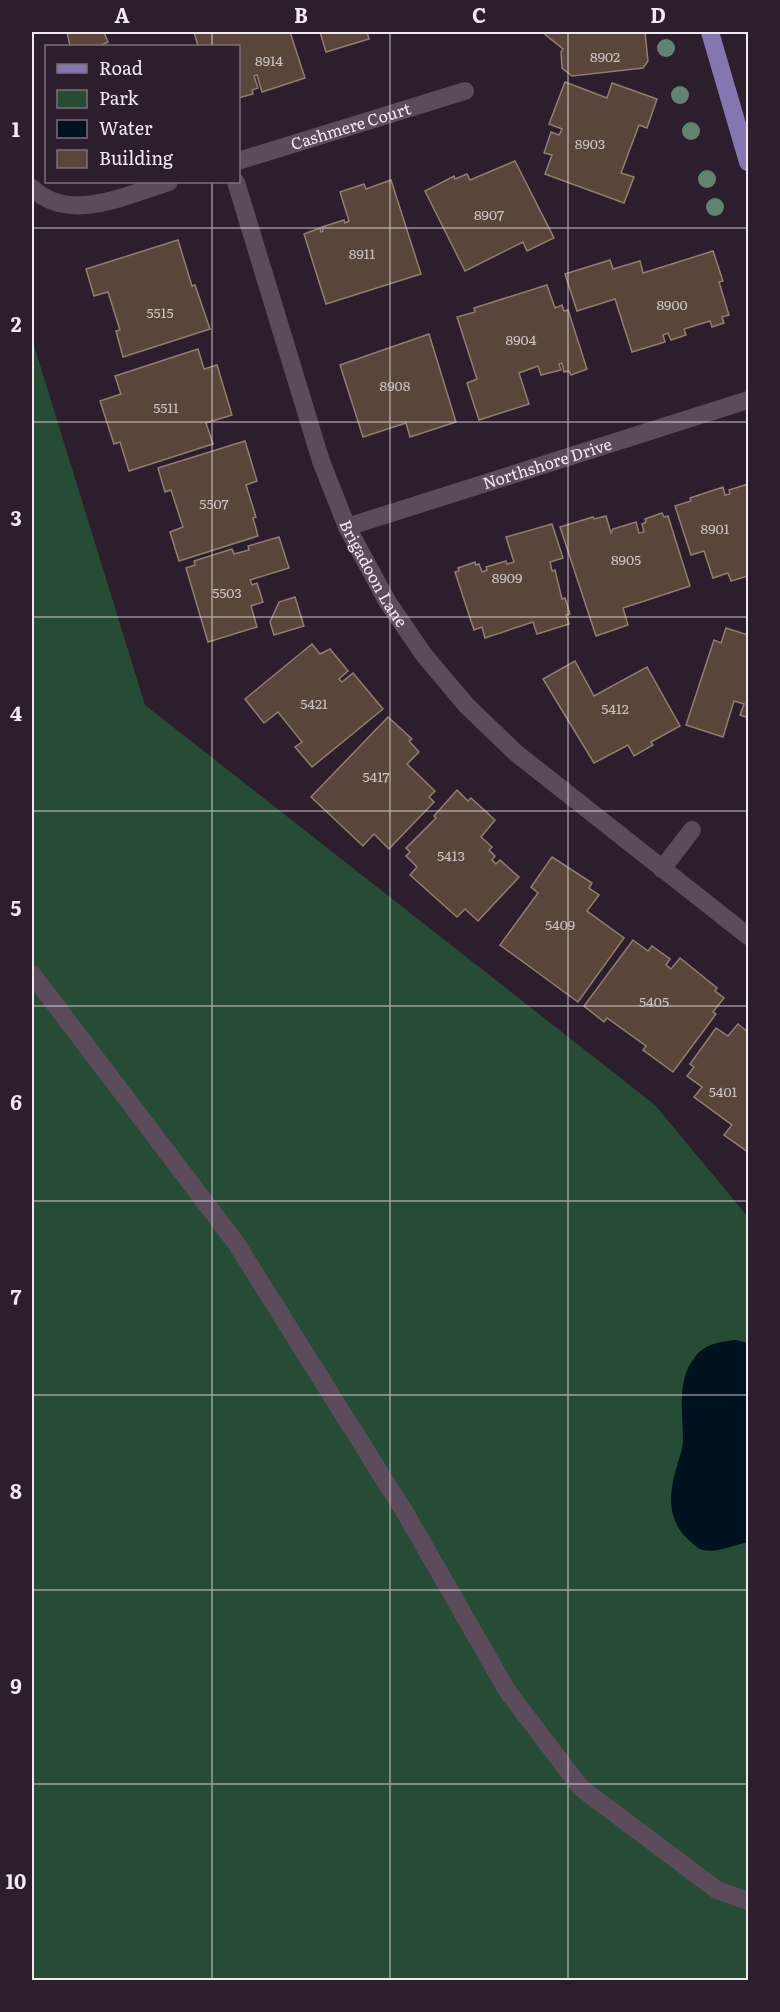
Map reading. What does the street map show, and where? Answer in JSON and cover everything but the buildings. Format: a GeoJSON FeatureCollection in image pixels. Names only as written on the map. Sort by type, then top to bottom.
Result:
{"type":"FeatureCollection","features":[{"type":"Feature","properties":{"kind":"main road"},"geometry":{"type":"LineString","coordinates":[[710,32],[748,162]]}},
{"type":"Feature","properties":{"kind":"street","name":"Cashmere Court"},"geometry":{"type":"LineString","coordinates":[[240,160],[465,91]]}},
{"type":"Feature","properties":{"kind":"street"},"geometry":{"type":"LineString","coordinates":[[32,188],[41,197],[61,205],[83,207],[166,183]]}},
{"type":"Feature","properties":{"kind":"street","name":"Brigadoon Lane"},"geometry":{"type":"LineString","coordinates":[[236,183],[321,461],[347,526],[387,601],[424,655],[467,706],[516,753],[748,936]]}},
{"type":"Feature","properties":{"kind":"street","name":"Northshore Drive"},"geometry":{"type":"LineString","coordinates":[[347,526],[748,400]]}},
{"type":"Feature","properties":{"kind":"street"},"geometry":{"type":"LineString","coordinates":[[662,869],[692,830]]}},
{"type":"Feature","properties":{"kind":"street"},"geometry":{"type":"LineString","coordinates":[[32,974],[236,1243],[407,1516],[508,1692],[581,1788],[717,1890],[748,1901]]}},
{"type":"Feature","properties":{"kind":"green space"},"geometry":{"type":"Polygon","coordinates":[[[32,339],[145,705],[655,1105],[748,1217],[748,1980],[32,1980],[32,339]]]}},
{"type":"Feature","properties":{"kind":"water"},"geometry":{"type":"Polygon","coordinates":[[[736,1340],[748,1343],[748,1542],[708,1551],[699,1549],[685,1537],[673,1516],[671,1499],[673,1482],[683,1441],[683,1387],[689,1366],[699,1352],[714,1344],[736,1340]]]}}]}
